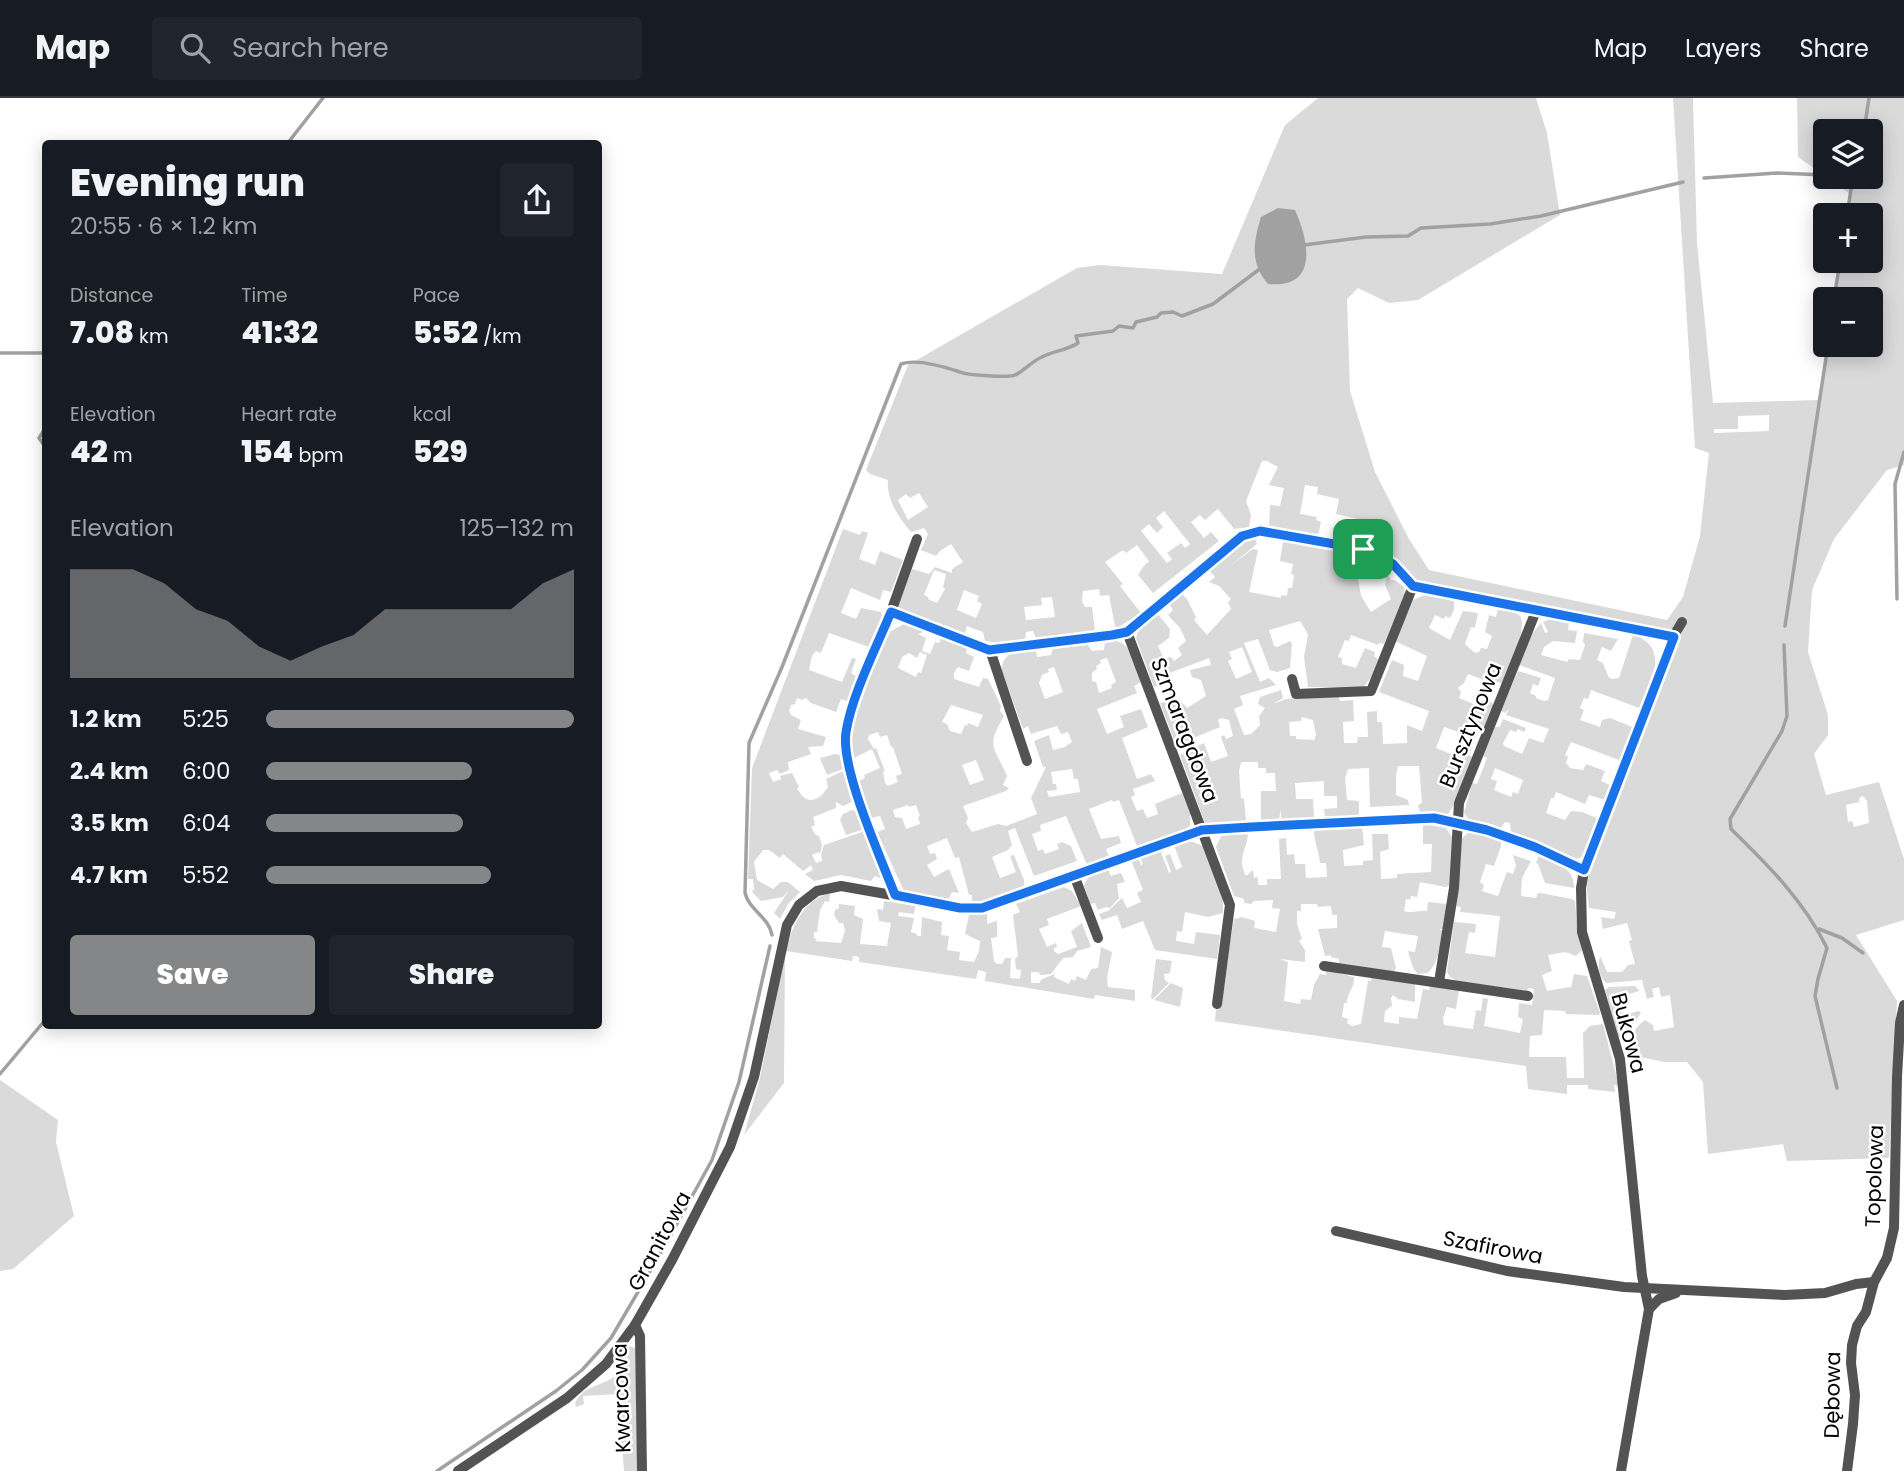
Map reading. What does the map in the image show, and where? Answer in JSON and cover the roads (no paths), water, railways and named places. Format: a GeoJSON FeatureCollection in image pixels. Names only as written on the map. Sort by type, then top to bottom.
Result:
{"type":"FeatureCollection","features":[{"type":"Feature","properties":{"kind":"street"},"geometry":{"type":"LineString","coordinates":[[891,612],[989,650],[1127,632],[1242,536],[1260,531],[1363,549],[1393,564],[1413,586],[1674,637]]}},
{"type":"Feature","properties":{"kind":"street"},"geometry":{"type":"LineString","coordinates":[[895,895],[847,766],[845,734],[852,708],[917,539]]}},
{"type":"Feature","properties":{"kind":"street"},"geometry":{"type":"LineString","coordinates":[[1292,679],[1296,694],[1371,691],[1413,586]]}},
{"type":"Feature","properties":{"kind":"street","name":"Bursztynowa"},"geometry":{"type":"LineString","coordinates":[[1438,982],[1454,888],[1459,803],[1536,611]]}},
{"type":"Feature","properties":{"kind":"street","name":"Bukowa"},"geometry":{"type":"LineString","coordinates":[[1621,1471],[1649,1309],[1633,1196],[1620,1059],[1582,932],[1581,888],[1584,870],[1682,622]]}},
{"type":"Feature","properties":{"kind":"street","name":"Szmaragdowa"},"geometry":{"type":"LineString","coordinates":[[1127,632],[1230,905],[1217,1004]]}},
{"type":"Feature","properties":{"kind":"street"},"geometry":{"type":"LineString","coordinates":[[989,650],[1027,761]]}},
{"type":"Feature","properties":{"kind":"street","name":"Granitowa"},"geometry":{"type":"LineString","coordinates":[[458,1471],[568,1398],[606,1363],[635,1325],[730,1147],[754,1077],[787,925],[799,905],[817,891],[841,886],[960,908],[982,908],[1202,830],[1434,818],[1487,830],[1535,847],[1584,870]]}},
{"type":"Feature","properties":{"kind":"street"},"geometry":{"type":"LineString","coordinates":[[1074,876],[1098,938]]}},
{"type":"Feature","properties":{"kind":"street"},"geometry":{"type":"LineString","coordinates":[[1324,966],[1528,996]]}},
{"type":"Feature","properties":{"kind":"street","name":"Topolowa"},"geometry":{"type":"LineString","coordinates":[[1874,1282],[1887,1258],[1894,1228],[1896,1091],[1900,1023],[1904,1005]]}},
{"type":"Feature","properties":{"kind":"street","name":"Szafirowa"},"geometry":{"type":"LineString","coordinates":[[1336,1231],[1507,1271],[1645,1288]]}},
{"type":"Feature","properties":{"kind":"street"},"geometry":{"type":"LineString","coordinates":[[1645,1288],[1798,1295],[1825,1293],[1874,1282]]}},
{"type":"Feature","properties":{"kind":"street","name":"Dębowa"},"geometry":{"type":"LineString","coordinates":[[1847,1471],[1854,1405],[1852,1345],[1857,1326],[1866,1312],[1874,1282]]}},
{"type":"Feature","properties":{"kind":"street"},"geometry":{"type":"LineString","coordinates":[[1649,1309],[1665,1295],[1688,1292]]}},
{"type":"Feature","properties":{"kind":"street","name":"Kwarcowa"},"geometry":{"type":"LineString","coordinates":[[635,1325],[640,1336],[642,1471]]}},
{"type":"Feature","properties":{"kind":"waterway"},"geometry":{"type":"LineString","coordinates":[[290,140],[323,98]]}},
{"type":"Feature","properties":{"kind":"waterway"},"geometry":{"type":"LineString","coordinates":[[1866,119],[1869,98]]}},
{"type":"Feature","properties":{"kind":"waterway"},"geometry":{"type":"LineString","coordinates":[[1704,178],[1777,173],[1813,174]]}},
{"type":"Feature","properties":{"kind":"waterway"},"geometry":{"type":"LineString","coordinates":[[1304,245],[1366,237],[1408,236],[1421,228],[1490,224],[1541,216],[1683,182]]}},
{"type":"Feature","properties":{"kind":"waterway"},"geometry":{"type":"LineString","coordinates":[[1849,203],[1851,189]]}},
{"type":"Feature","properties":{"kind":"waterway"},"geometry":{"type":"LineString","coordinates":[[772,935],[767,923],[750,904],[745,893],[749,743],[782,667],[901,364],[923,363],[978,375],[1015,375],[1038,359],[1078,343],[1076,336],[1113,331],[1119,326],[1133,328],[1136,322],[1157,317],[1161,313],[1173,312],[1182,316],[1213,304],[1261,268]]}},
{"type":"Feature","properties":{"kind":"waterway"},"geometry":{"type":"LineString","coordinates":[[1836,287],[1838,273]]}},
{"type":"Feature","properties":{"kind":"waterway"},"geometry":{"type":"LineString","coordinates":[[0,353],[42,353]]}},
{"type":"Feature","properties":{"kind":"waterway"},"geometry":{"type":"LineString","coordinates":[[1785,626],[1826,357]]}},
{"type":"Feature","properties":{"kind":"waterway"},"geometry":{"type":"LineString","coordinates":[[42,433],[39,438],[42,442]]}},
{"type":"Feature","properties":{"kind":"waterway"},"geometry":{"type":"LineString","coordinates":[[1897,599],[1895,484],[1904,452]]}},
{"type":"Feature","properties":{"kind":"waterway"},"geometry":{"type":"LineString","coordinates":[[1784,645],[1787,716],[1782,731],[1730,819],[1731,829],[1772,870],[1796,899],[1827,948],[1815,996],[1837,1088]]}},
{"type":"Feature","properties":{"kind":"waterway"},"geometry":{"type":"LineString","coordinates":[[1819,929],[1842,938],[1863,953]]}},
{"type":"Feature","properties":{"kind":"waterway"},"geometry":{"type":"LineString","coordinates":[[437,1471],[556,1391],[582,1370],[611,1338],[712,1160],[739,1082],[770,946]]}},
{"type":"Feature","properties":{"kind":"waterway"},"geometry":{"type":"LineString","coordinates":[[0,1074],[42,1024]]}}]}
